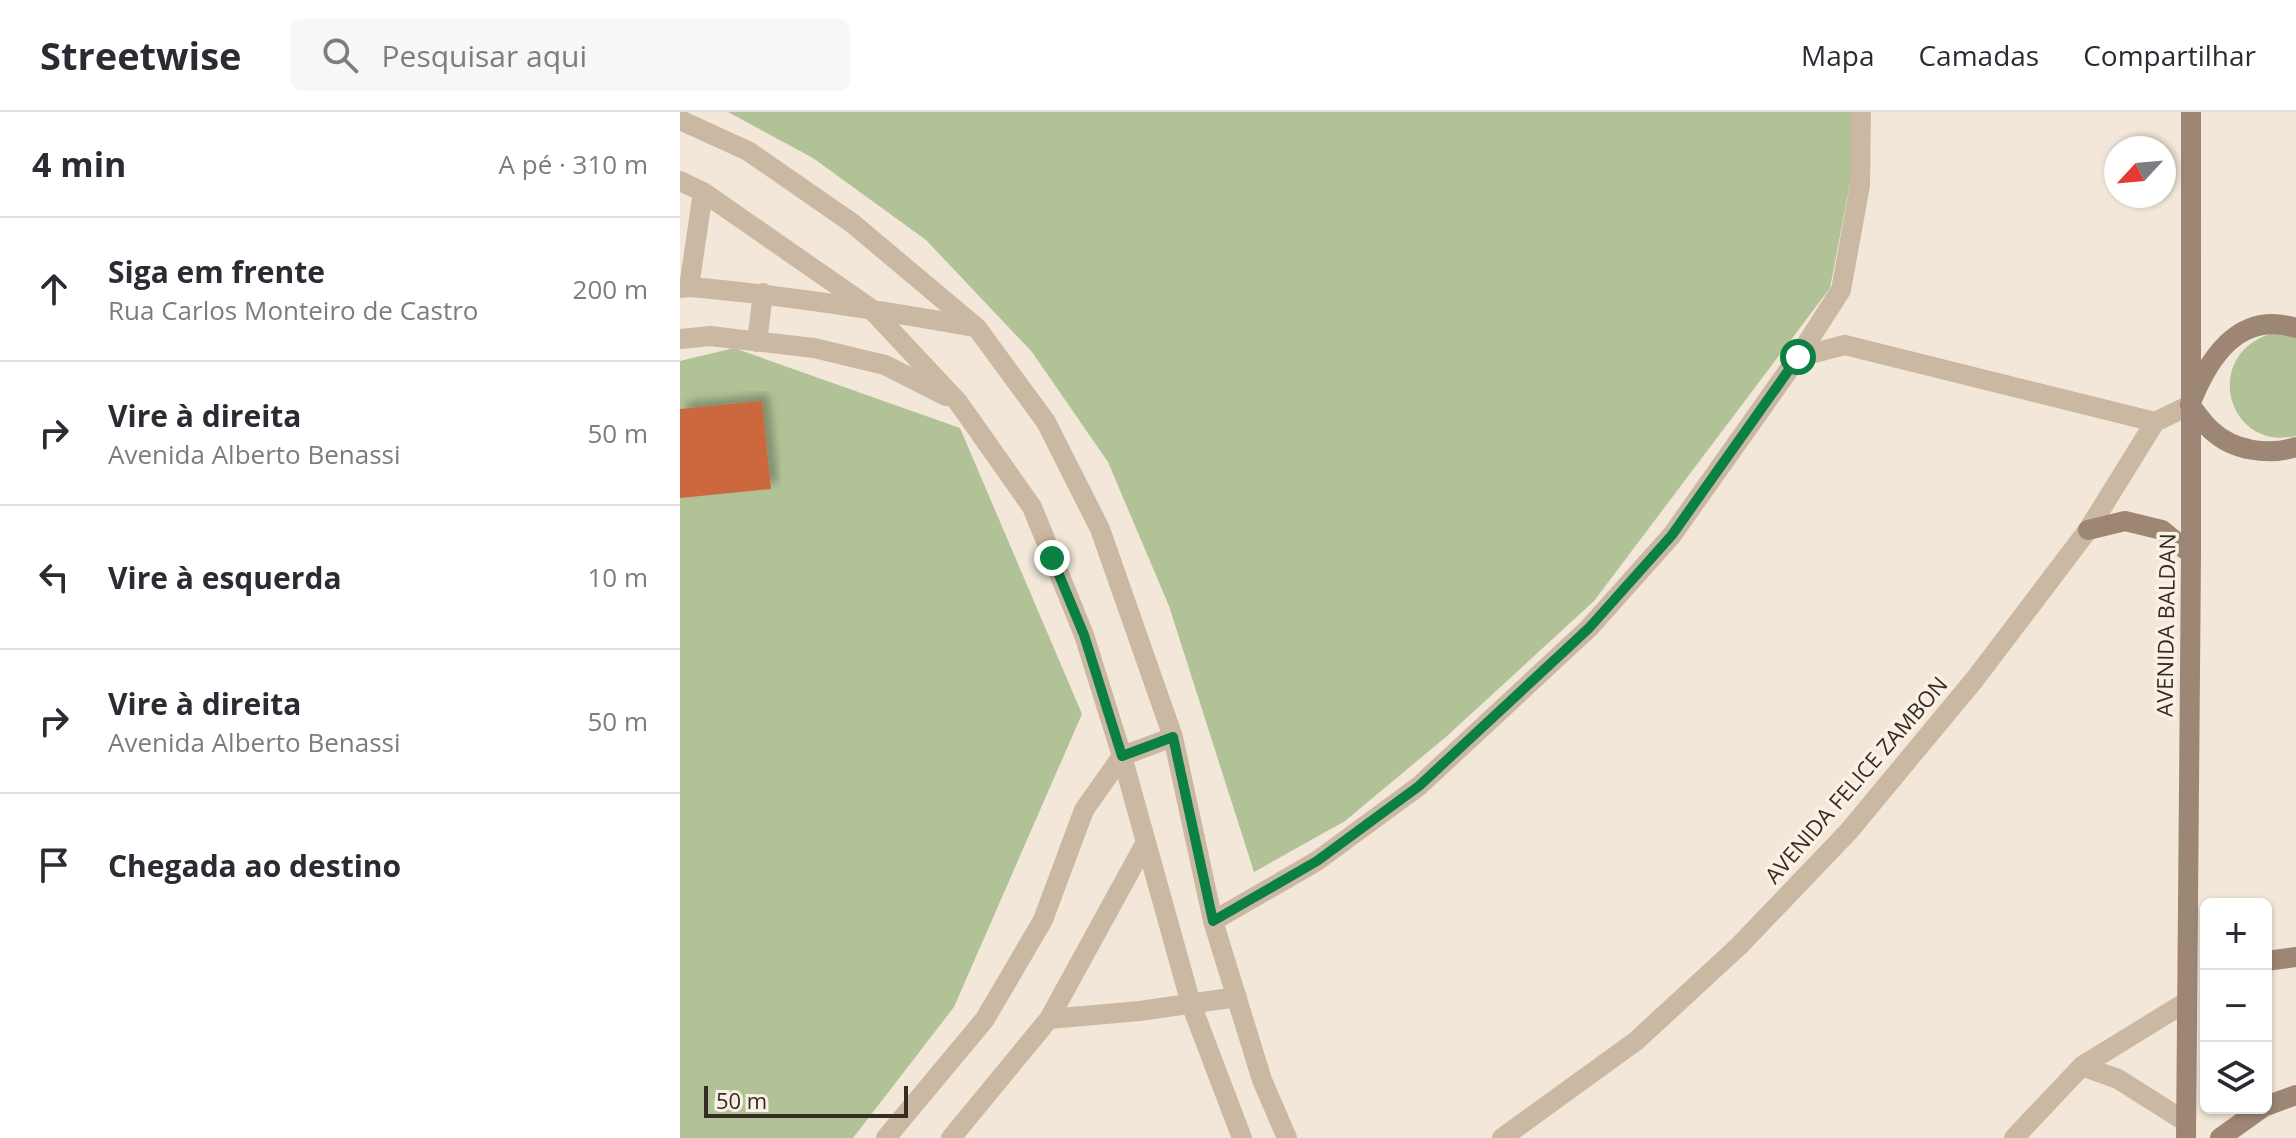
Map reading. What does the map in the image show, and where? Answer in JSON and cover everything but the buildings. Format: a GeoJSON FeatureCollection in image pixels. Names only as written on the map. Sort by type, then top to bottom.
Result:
{"type":"FeatureCollection","features":[{"type":"Feature","properties":{"kind":"main road","name":"AVENIDA BALDAN"},"geometry":{"type":"LineString","coordinates":[[2186,1130],[2191,112]]}},
{"type":"Feature","properties":{"kind":"main road"},"geometry":{"type":"LineString","coordinates":[[2296,328],[2284,324],[2250,328],[2221,346],[2202,375],[2190,405],[2212,432],[2244,449],[2279,453],[2296,447]]}},
{"type":"Feature","properties":{"kind":"main road"},"geometry":{"type":"LineString","coordinates":[[2088,530],[2125,521],[2162,530],[2191,554]]}},
{"type":"Feature","properties":{"kind":"main road"},"geometry":{"type":"LineString","coordinates":[[2272,960],[2291,955],[2296,957]]}},
{"type":"Feature","properties":{"kind":"main road"},"geometry":{"type":"LineString","coordinates":[[2186,1002],[2200,992]]}},
{"type":"Feature","properties":{"kind":"main road"},"geometry":{"type":"LineString","coordinates":[[2272,1104],[2296,1095]]}},
{"type":"Feature","properties":{"kind":"main road"},"geometry":{"type":"LineString","coordinates":[[2220,1138],[2254,1114]]}},
{"type":"Feature","properties":{"kind":"street"},"geometry":{"type":"LineString","coordinates":[[1213,921],[1317,861],[1419,786],[1589,628],[1672,535],[1798,357],[1841,290],[1860,185],[1861,112]]}},
{"type":"Feature","properties":{"kind":"street"},"geometry":{"type":"LineString","coordinates":[[680,120],[748,151],[852,223],[977,328],[1046,422],[1100,529],[1173,737],[1213,921],[1262,1080],[1287,1138]]}},
{"type":"Feature","properties":{"kind":"street"},"geometry":{"type":"LineString","coordinates":[[680,181],[703,192],[870,308],[958,402],[1032,507],[1084,635],[1122,756],[1191,1004],[1242,1138]]}},
{"type":"Feature","properties":{"kind":"street"},"geometry":{"type":"LineString","coordinates":[[703,192],[684,287],[763,293],[870,308],[977,328]]}},
{"type":"Feature","properties":{"kind":"street"},"geometry":{"type":"LineString","coordinates":[[757,342],[763,293]]}},
{"type":"Feature","properties":{"kind":"street"},"geometry":{"type":"LineString","coordinates":[[680,339],[710,336],[814,348],[885,365],[958,402]]}},
{"type":"Feature","properties":{"kind":"street"},"geometry":{"type":"LineString","coordinates":[[1798,357],[1845,345],[2155,422],[2190,405]]}},
{"type":"Feature","properties":{"kind":"street","name":"AVENIDA FELICE ZAMBON"},"geometry":{"type":"LineString","coordinates":[[1502,1138],[1636,1041],[1739,946],[1849,831],[1966,691],[2088,530],[2155,422]]}},
{"type":"Feature","properties":{"kind":"street"},"geometry":{"type":"LineString","coordinates":[[886,1138],[985,1019],[1043,920],[1084,810],[1122,756],[1173,737]]}},
{"type":"Feature","properties":{"kind":"street"},"geometry":{"type":"LineString","coordinates":[[951,1138],[1049,1019],[1146,842]]}},
{"type":"Feature","properties":{"kind":"street"},"geometry":{"type":"LineString","coordinates":[[1049,1019],[1237,997]]}},
{"type":"Feature","properties":{"kind":"street"},"geometry":{"type":"LineString","coordinates":[[2014,1138],[2082,1066],[2186,1002]]}},
{"type":"Feature","properties":{"kind":"street"},"geometry":{"type":"LineString","coordinates":[[2082,1066],[2118,1079],[2186,1130]]}},
{"type":"Feature","properties":{"kind":"green space"},"geometry":{"type":"Polygon","coordinates":[[[728,112],[1851,112],[1851,178],[1830,288],[1594,601],[1447,736],[1345,821],[1254,872],[1169,606],[1108,462],[1032,352],[926,240],[813,158],[728,112]]]}},
{"type":"Feature","properties":{"kind":"green space"},"geometry":{"type":"Polygon","coordinates":[[[2277,332],[2296,334],[2296,436],[2272,437],[2252,429],[2238,415],[2231,397],[2230,377],[2238,358],[2253,342],[2277,332]]]}},
{"type":"Feature","properties":{"kind":"green space"},"geometry":{"type":"Polygon","coordinates":[[[734,348],[960,428],[1082,714],[954,1007],[853,1138],[680,1138],[680,361],[734,348]]]}},
{"type":"Feature","properties":{"kind":"route"},"geometry":{"type":"LineString","coordinates":[[1052,558],[1084,635],[1122,756],[1173,737],[1213,921],[1317,861],[1419,786],[1589,628],[1672,535],[1798,357]]}}]}
